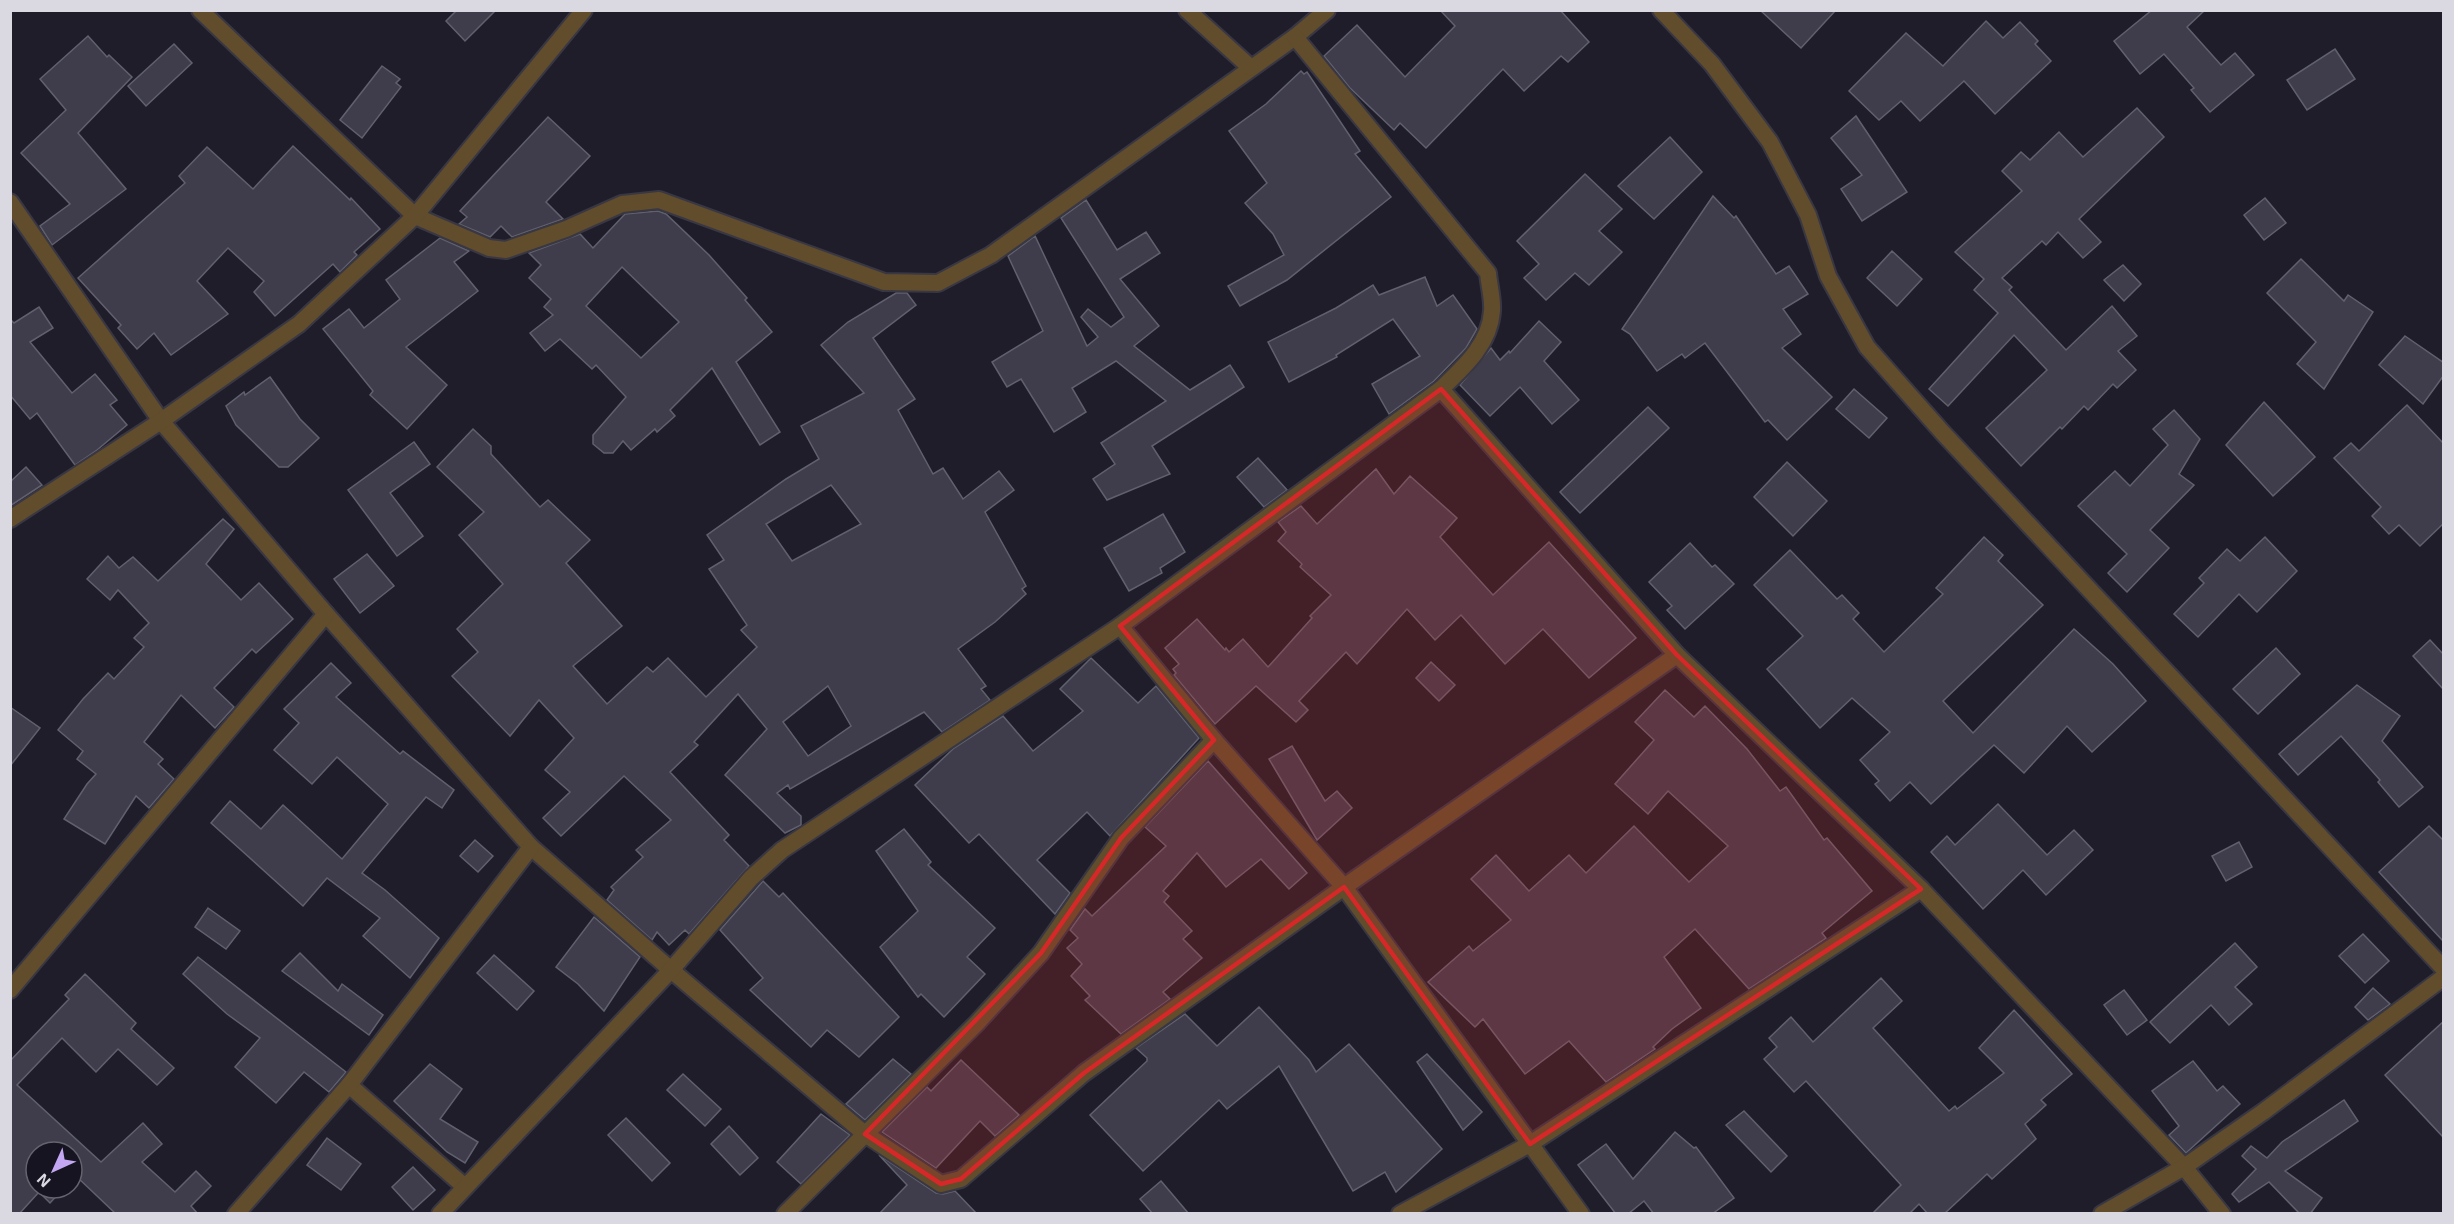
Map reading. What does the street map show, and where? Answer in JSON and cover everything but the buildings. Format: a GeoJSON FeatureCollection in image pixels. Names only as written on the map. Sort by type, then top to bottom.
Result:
{"type":"FeatureCollection","features":[{"type":"Feature","properties":{"kind":"street"},"geometry":{"type":"LineString","coordinates":[[200,10],[415,216],[489,248],[506,250],[566,229],[622,204],[659,200],[884,282],[938,283],[991,255],[1295,37],[1327,10]]}},
{"type":"Feature","properties":{"kind":"street"},"geometry":{"type":"LineString","coordinates":[[10,519],[161,421],[299,324],[415,216],[584,10]]}},
{"type":"Feature","properties":{"kind":"street"},"geometry":{"type":"LineString","coordinates":[[1187,10],[1251,68]]}},
{"type":"Feature","properties":{"kind":"street"},"geometry":{"type":"LineString","coordinates":[[1661,10],[1712,64],[1770,142],[1808,215],[1828,276],[1867,347],[1943,432],[2444,969]]}},
{"type":"Feature","properties":{"kind":"street"},"geometry":{"type":"LineString","coordinates":[[440,1214],[671,970],[751,878],[782,850],[1120,626],[1441,389],[1469,362],[1486,336],[1492,311],[1488,273],[1295,37]]}},
{"type":"Feature","properties":{"kind":"street"},"geometry":{"type":"LineString","coordinates":[[10,202],[161,421],[326,614],[531,846],[671,970],[865,1134],[941,1184],[961,1179],[1084,1073],[1344,887],[1677,655]]}},
{"type":"Feature","properties":{"kind":"street"},"geometry":{"type":"LineString","coordinates":[[1441,389],[1677,655],[1921,889],[2184,1167],[2222,1214]]}},
{"type":"Feature","properties":{"kind":"street"},"geometry":{"type":"LineString","coordinates":[[10,990],[326,614]]}},
{"type":"Feature","properties":{"kind":"street"},"geometry":{"type":"LineString","coordinates":[[1120,626],[1214,740],[1344,887],[1581,1214]]}},
{"type":"Feature","properties":{"kind":"street"},"geometry":{"type":"LineString","coordinates":[[785,1214],[977,1023],[1041,953],[1121,838],[1214,740]]}},
{"type":"Feature","properties":{"kind":"street"},"geometry":{"type":"LineString","coordinates":[[236,1214],[349,1085],[531,846]]}},
{"type":"Feature","properties":{"kind":"street"},"geometry":{"type":"LineString","coordinates":[[1400,1214],[1530,1144],[1921,889]]}},
{"type":"Feature","properties":{"kind":"street"},"geometry":{"type":"LineString","coordinates":[[2102,1214],[2184,1167],[2263,1112],[2444,977]]}},
{"type":"Feature","properties":{"kind":"street"},"geometry":{"type":"LineString","coordinates":[[349,1085],[465,1187]]}},
{"type":"Feature","properties":{"kind":"highlighted area"},"geometry":{"type":"Polygon","coordinates":[[[1441,389],[1677,655],[1921,889],[1530,1144],[1344,887],[1084,1073],[961,1179],[941,1184],[865,1134],[1041,953],[1121,838],[1214,740],[1120,626],[1441,389]]]}}]}
